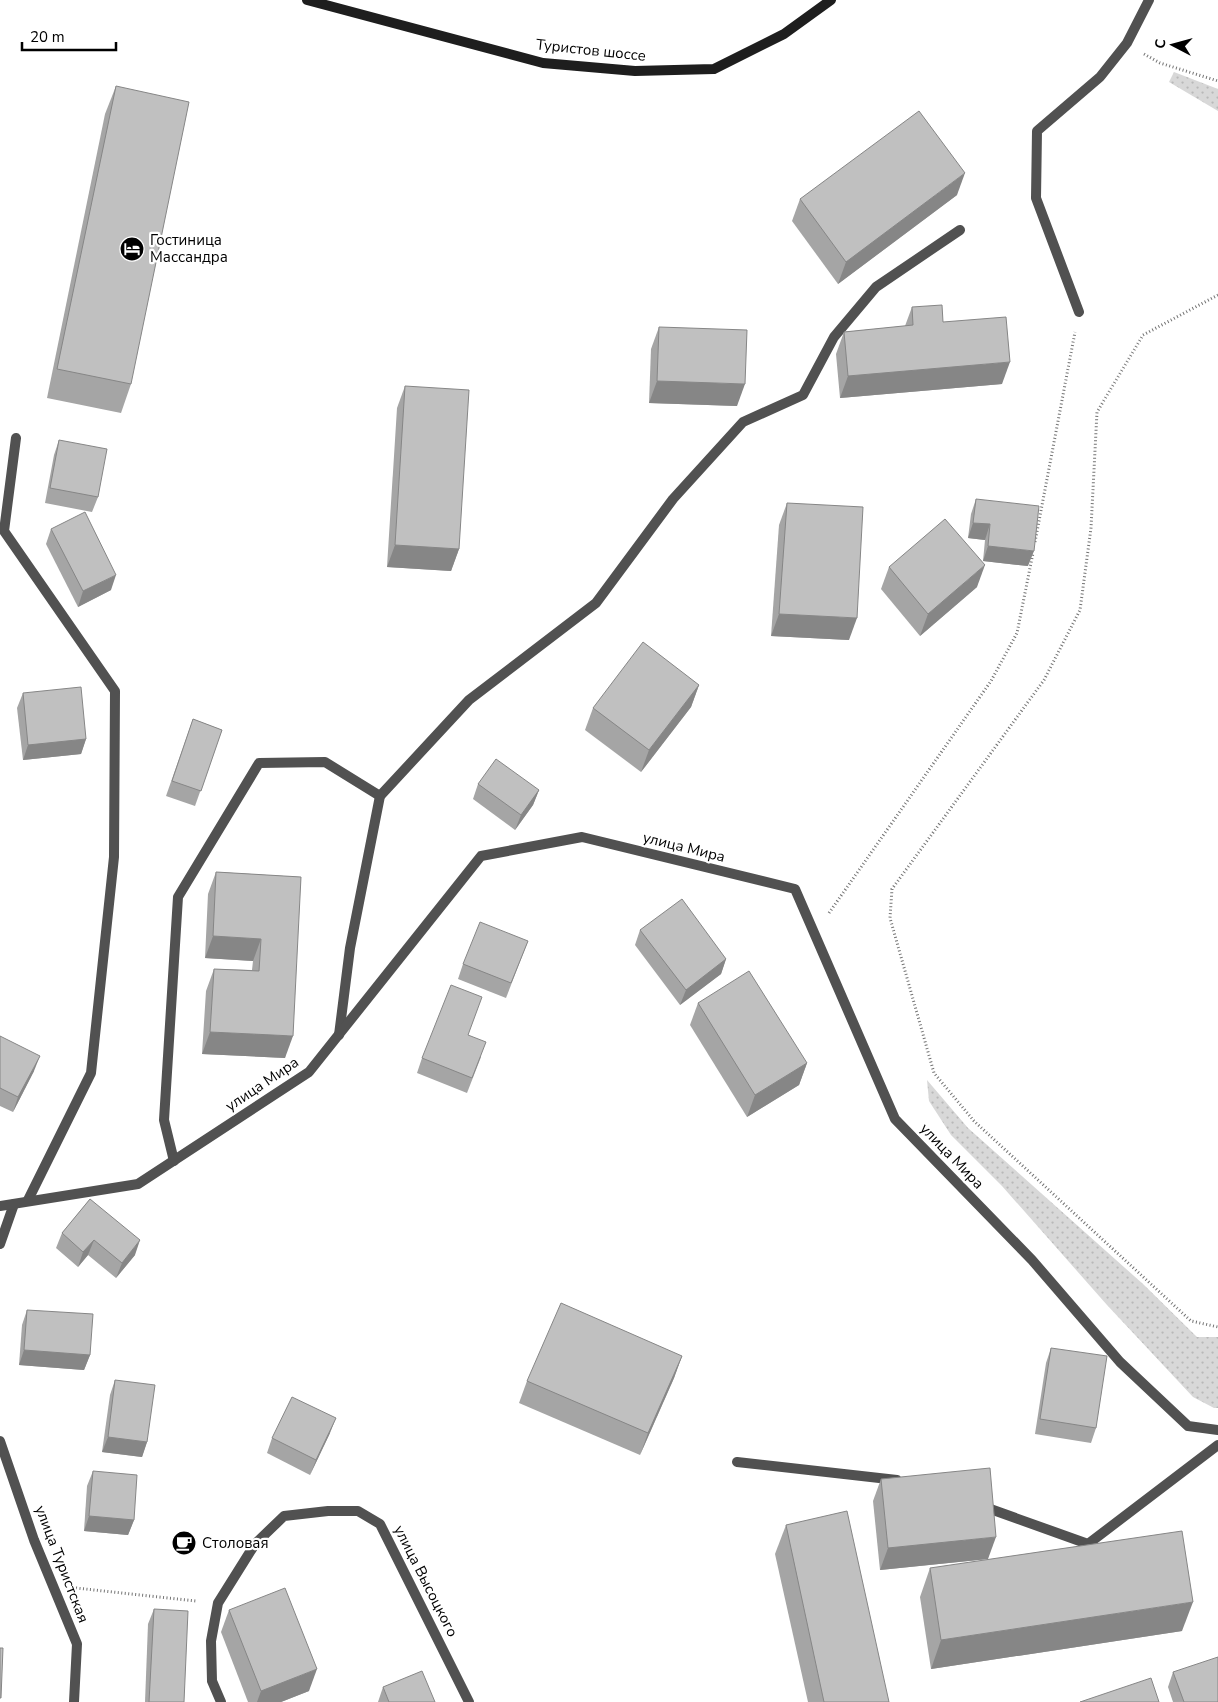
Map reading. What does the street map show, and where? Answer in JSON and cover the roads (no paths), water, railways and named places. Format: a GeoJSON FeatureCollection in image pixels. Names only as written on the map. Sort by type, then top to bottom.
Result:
{"type":"FeatureCollection","features":[{"type":"Feature","properties":{"kind":"main road","name":"Туристов шоссе"},"geometry":{"type":"LineString","coordinates":[[307,0],[543,63],[635,72],[714,68],[784,34],[831,0]]}},
{"type":"Feature","properties":{"kind":"street"},"geometry":{"type":"LineString","coordinates":[[1079,312],[1036,198],[1037,131],[1100,77],[1126,43],[1149,0]]}},
{"type":"Feature","properties":{"kind":"street"},"geometry":{"type":"LineString","coordinates":[[339,1035],[350,948],[380,796],[469,700],[596,603],[673,499],[743,422],[803,395],[834,337],[876,287],[960,230]]}},
{"type":"Feature","properties":{"kind":"street"},"geometry":{"type":"LineString","coordinates":[[16,438],[4,531],[115,691],[114,857],[91,1073],[28,1200]]}},
{"type":"Feature","properties":{"kind":"street"},"geometry":{"type":"LineString","coordinates":[[174,1160],[164,1120],[178,897],[259,763],[325,762],[380,796]]}},
{"type":"Feature","properties":{"kind":"street","name":"улица Мира"},"geometry":{"type":"LineString","coordinates":[[0,1206],[28,1200],[138,1184],[310,1072],[480,856],[582,837],[795,890],[895,1119],[1032,1260],[1120,1362],[1188,1426],[1218,1430]]}},
{"type":"Feature","properties":{"kind":"street"},"geometry":{"type":"LineString","coordinates":[[0,1244],[14,1204]]}},
{"type":"Feature","properties":{"kind":"street","name":"улица Туристская"},"geometry":{"type":"LineString","coordinates":[[0,1441],[34,1540],[77,1644],[74,1702]]}},
{"type":"Feature","properties":{"kind":"street"},"geometry":{"type":"LineString","coordinates":[[975,1503],[1088,1544],[1218,1445]]}},
{"type":"Feature","properties":{"kind":"street"},"geometry":{"type":"LineString","coordinates":[[737,1462],[909,1482]]}},
{"type":"Feature","properties":{"kind":"street","name":"улица Высоцкого"},"geometry":{"type":"LineString","coordinates":[[221,1702],[212,1680],[211,1640],[218,1603],[254,1544],[284,1516],[358,1510],[380,1524],[469,1702]]}},
{"type":"Feature","properties":{"kind":"place","name":"Гостиница Массандра"},"geometry":{"type":"Point","coordinates":[132,249]}},
{"type":"Feature","properties":{"kind":"place","name":"Столовая"},"geometry":{"type":"Point","coordinates":[184,1543]}}]}
